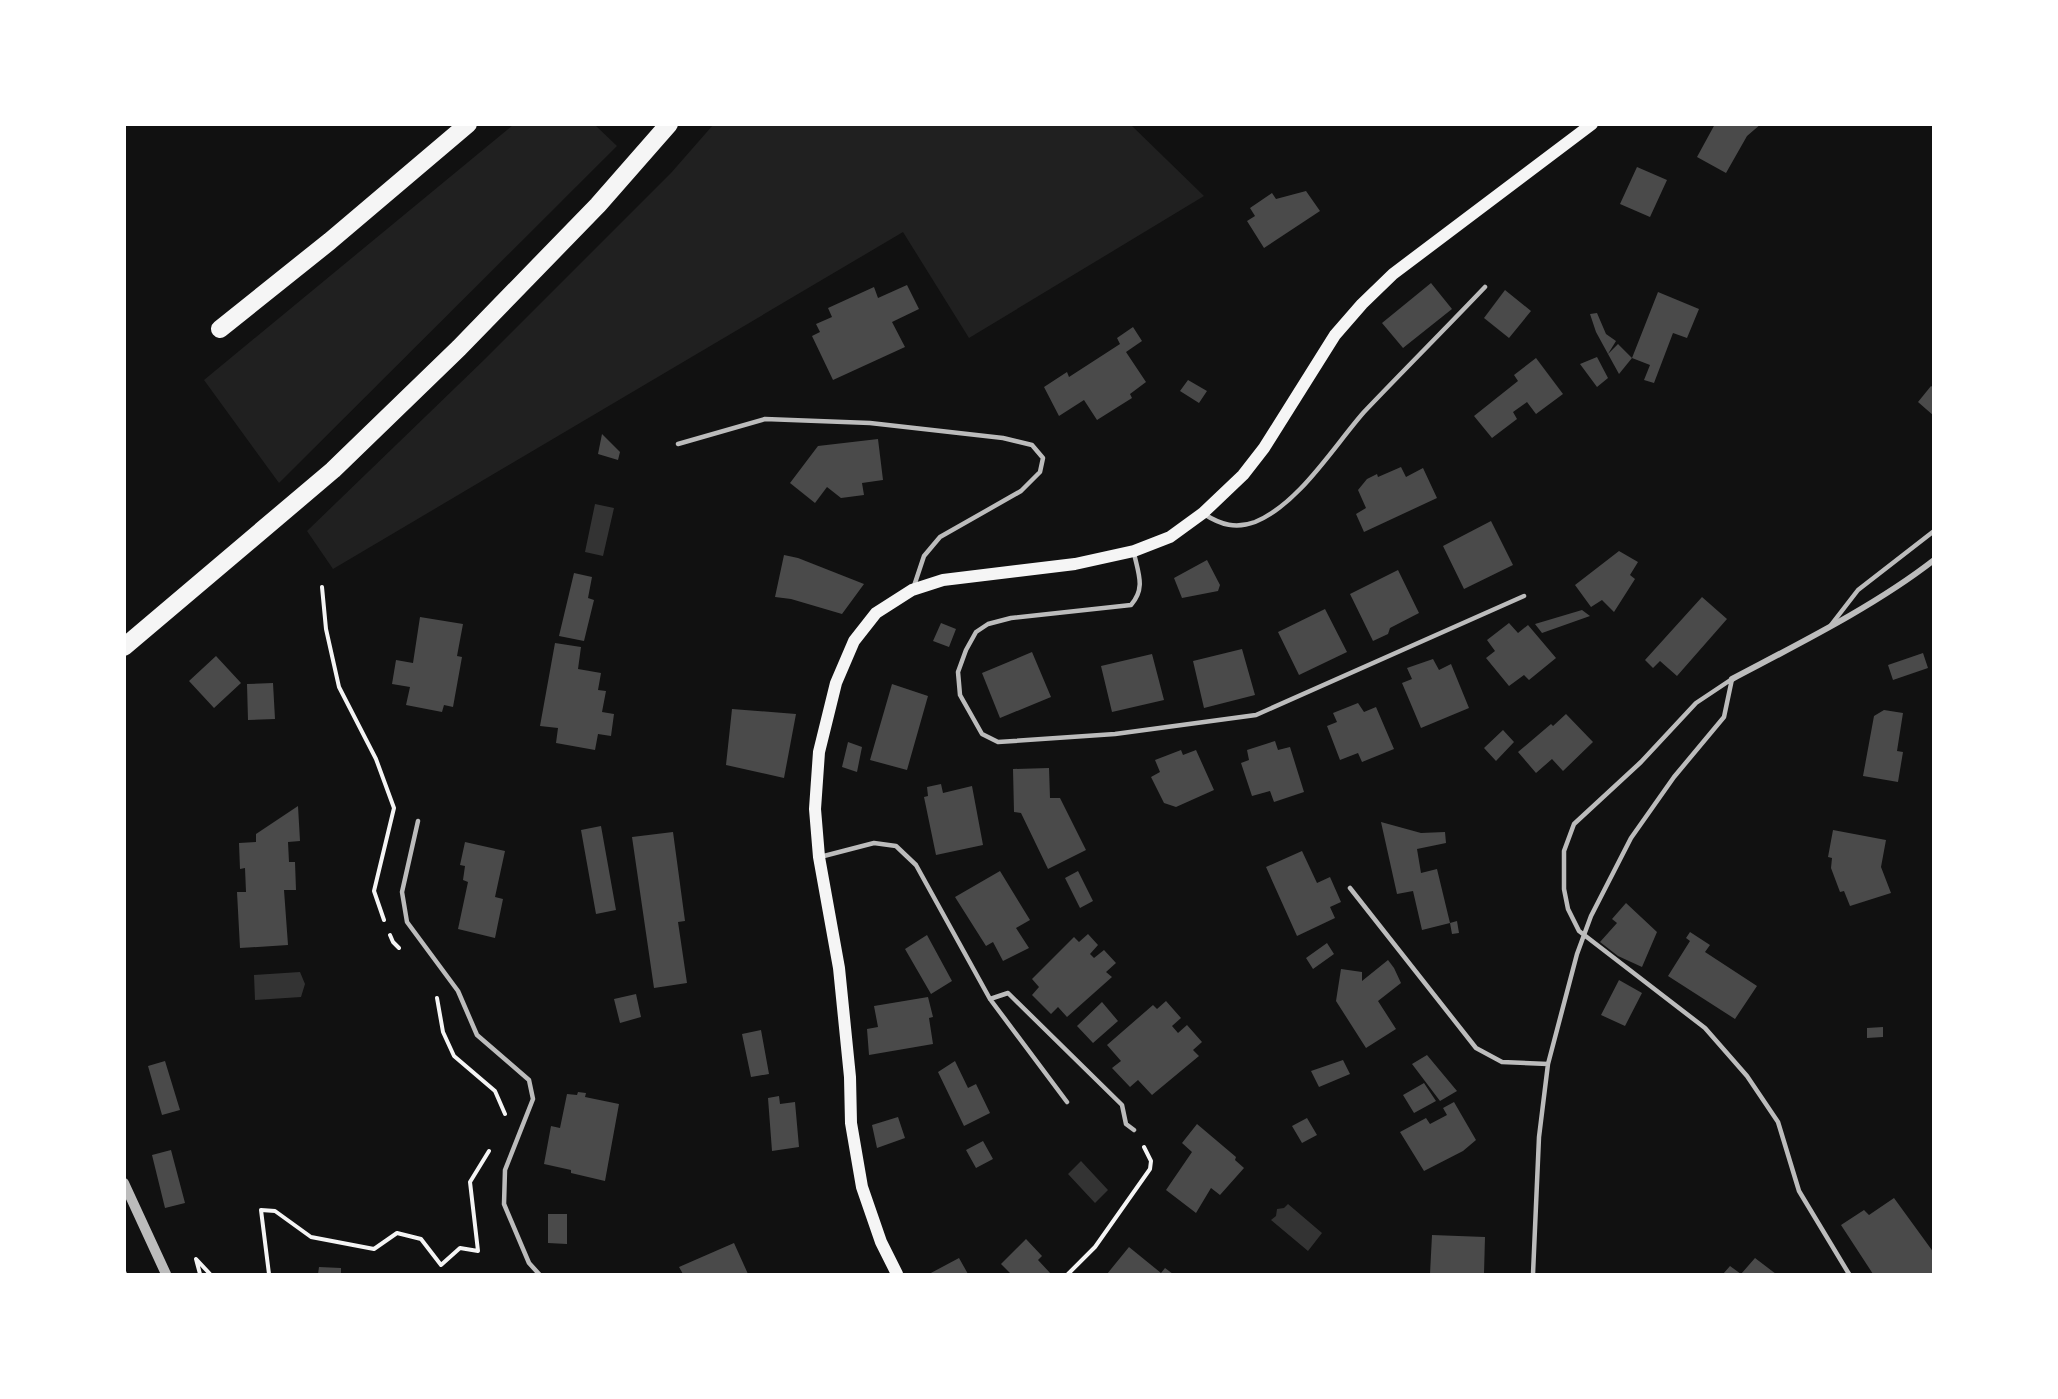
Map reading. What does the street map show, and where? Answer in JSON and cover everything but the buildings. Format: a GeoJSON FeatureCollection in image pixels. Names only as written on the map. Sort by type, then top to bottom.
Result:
{"type":"FeatureCollection","features":[{"type":"Feature","properties":{"kind":"highway"},"geometry":{"type":"LineString","coordinates":[[220,329],[330,241],[468,124]]}},
{"type":"Feature","properties":{"kind":"highway"},"geometry":{"type":"LineString","coordinates":[[124,647],[333,470],[500,306],[597,205],[669,124]]}},
{"type":"Feature","properties":{"kind":"main road"},"geometry":{"type":"LineString","coordinates":[[897,1275],[881,1242],[862,1187],[851,1123],[850,1077],[839,968],[819,857],[815,809],[819,752],[836,683],[854,641],[876,612],[912,590],[943,580],[1074,564],[1134,551],[1170,537],[1203,513],[1243,475],[1264,448],[1335,335],[1362,304],[1393,274],[1592,124]]}},
{"type":"Feature","properties":{"kind":"street"},"geometry":{"type":"LineString","coordinates":[[1732,679],[1831,625],[1934,560]]}},
{"type":"Feature","properties":{"kind":"street"},"geometry":{"type":"LineString","coordinates":[[124,1183],[166,1275]]}},
{"type":"Feature","properties":{"kind":"lane"},"geometry":{"type":"LineString","coordinates":[[1203,513],[1218,523],[1231,526],[1255,522],[1277,509],[1309,480],[1364,413],[1485,287]]}},
{"type":"Feature","properties":{"kind":"lane"},"geometry":{"type":"LineString","coordinates":[[678,444],[765,419],[870,423],[1003,438],[1032,445],[1043,458],[1040,472],[1021,491],[940,537],[924,556],[912,590]]}},
{"type":"Feature","properties":{"kind":"lane"},"geometry":{"type":"LineString","coordinates":[[1831,625],[1857,590],[1934,531]]}},
{"type":"Feature","properties":{"kind":"lane"},"geometry":{"type":"LineString","coordinates":[[1134,551],[1140,583],[1139,596],[1131,605],[1011,618],[988,624],[976,632],[958,672],[960,695],[982,734],[998,741],[1115,734],[1256,715],[1524,596]]}},
{"type":"Feature","properties":{"kind":"lane"},"geometry":{"type":"LineString","coordinates":[[1533,1275],[1539,1137],[1548,1064],[1577,954],[1591,916],[1631,838],[1674,777],[1724,717],[1732,679]]}},
{"type":"Feature","properties":{"kind":"lane"},"geometry":{"type":"LineString","coordinates":[[1732,679],[1696,703],[1641,762],[1574,824],[1564,851],[1564,889],[1568,909],[1579,931],[1705,1028],[1747,1076],[1778,1122],[1799,1191],[1849,1275]]}},
{"type":"Feature","properties":{"kind":"lane"},"geometry":{"type":"LineString","coordinates":[[418,821],[402,892],[407,922],[458,991],[477,1035],[529,1080],[533,1099],[505,1170],[504,1204],[529,1263],[539,1275]]}},
{"type":"Feature","properties":{"kind":"lane"},"geometry":{"type":"LineString","coordinates":[[819,857],[874,843],[896,846],[916,865],[990,999],[1067,1102]]}},
{"type":"Feature","properties":{"kind":"lane"},"geometry":{"type":"LineString","coordinates":[[1350,888],[1476,1048],[1502,1062],[1548,1064]]}},
{"type":"Feature","properties":{"kind":"lane"},"geometry":{"type":"LineString","coordinates":[[990,999],[1008,993],[1122,1105],[1126,1124],[1134,1130]]}},
{"type":"Feature","properties":{"kind":"path"},"geometry":{"type":"LineString","coordinates":[[322,587],[326,629],[339,687],[376,759],[394,808],[374,891],[385,922]]}},
{"type":"Feature","properties":{"kind":"path"},"geometry":{"type":"LineString","coordinates":[[389,932],[393,942],[401,950]]}},
{"type":"Feature","properties":{"kind":"path"},"geometry":{"type":"LineString","coordinates":[[436,992],[443,1032],[454,1056],[495,1091],[505,1114],[501,1124]]}},
{"type":"Feature","properties":{"kind":"path"},"geometry":{"type":"LineString","coordinates":[[1068,1275],[1095,1247],[1150,1169],[1151,1161],[1134,1130]]}},
{"type":"Feature","properties":{"kind":"path"},"geometry":{"type":"LineString","coordinates":[[269,1275],[261,1210],[275,1210],[311,1237],[374,1249],[397,1233],[421,1239],[441,1265],[460,1248],[478,1251],[470,1182],[492,1145]]}},
{"type":"Feature","properties":{"kind":"path"},"geometry":{"type":"LineString","coordinates":[[200,1275],[196,1259],[210,1275]]}},
{"type":"Feature","properties":{"kind":"shaded area"},"geometry":{"type":"Polygon","coordinates":[[[513,125],[595,125],[617,146],[279,483],[204,380],[513,125]]]}},
{"type":"Feature","properties":{"kind":"shaded area"},"geometry":{"type":"Polygon","coordinates":[[[713,125],[1131,125],[1204,196],[969,338],[903,232],[333,569],[307,531],[485,359],[671,173],[713,125]]]}},
{"type":"Feature","properties":{"kind":"shaded area"},"geometry":{"type":"Polygon","coordinates":[[[595,504],[614,508],[603,556],[585,552],[595,504]]]}},
{"type":"Feature","properties":{"kind":"shaded area"},"geometry":{"type":"Polygon","coordinates":[[[300,972],[305,984],[301,997],[255,1000],[254,975],[300,972]]]}},
{"type":"Feature","properties":{"kind":"shaded area"},"geometry":{"type":"Polygon","coordinates":[[[1081,1161],[1108,1190],[1095,1203],[1068,1174],[1081,1161]]]}},
{"type":"Feature","properties":{"kind":"shaded area"},"geometry":{"type":"Polygon","coordinates":[[[1288,1204],[1322,1233],[1308,1251],[1271,1220],[1276,1216],[1277,1209],[1284,1208],[1288,1204]]]}}]}
